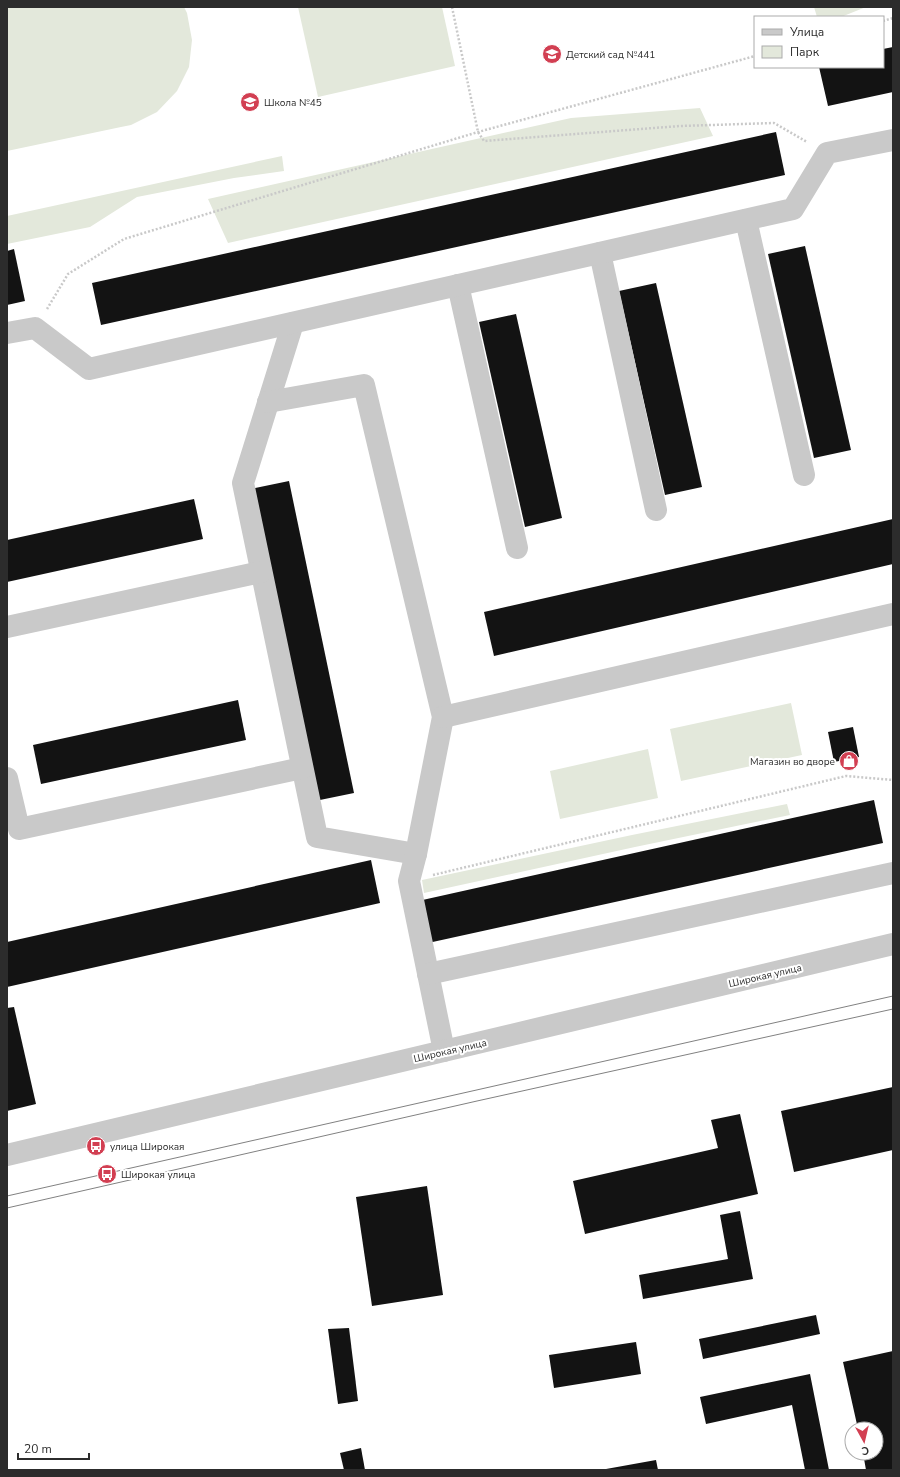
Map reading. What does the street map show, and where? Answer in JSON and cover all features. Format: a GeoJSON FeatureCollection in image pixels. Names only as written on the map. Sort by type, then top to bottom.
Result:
{"type":"FeatureCollection","features":[{"type":"Feature","properties":{"kind":"street"},"geometry":{"type":"LineString","coordinates":[[7,333],[35,328],[89,369],[793,209],[827,153],[893,140]]}},
{"type":"Feature","properties":{"kind":"street"},"geometry":{"type":"LineString","coordinates":[[746,220],[804,476]]}},
{"type":"Feature","properties":{"kind":"street"},"geometry":{"type":"LineString","coordinates":[[600,253],[656,510]]}},
{"type":"Feature","properties":{"kind":"street"},"geometry":{"type":"LineString","coordinates":[[458,285],[517,548]]}},
{"type":"Feature","properties":{"kind":"street"},"geometry":{"type":"LineString","coordinates":[[293,323],[243,483],[317,837],[416,854]]}},
{"type":"Feature","properties":{"kind":"street"},"geometry":{"type":"LineString","coordinates":[[268,402],[364,385],[443,717],[416,854],[409,881],[444,1051]]}},
{"type":"Feature","properties":{"kind":"street"},"geometry":{"type":"LineString","coordinates":[[7,627],[261,572]]}},
{"type":"Feature","properties":{"kind":"street"},"geometry":{"type":"LineString","coordinates":[[443,717],[893,614]]}},
{"type":"Feature","properties":{"kind":"street"},"geometry":{"type":"LineString","coordinates":[[7,778],[19,829],[302,768]]}},
{"type":"Feature","properties":{"kind":"street"},"geometry":{"type":"LineString","coordinates":[[428,974],[893,873]]}},
{"type":"Feature","properties":{"kind":"street","name":"Широкая улица"},"geometry":{"type":"LineString","coordinates":[[7,1155],[893,944]]}},
{"type":"Feature","properties":{"kind":"path"},"geometry":{"type":"LineString","coordinates":[[452,7],[478,132],[484,141],[680,126],[774,123],[827,153]]}},
{"type":"Feature","properties":{"kind":"path"},"geometry":{"type":"LineString","coordinates":[[35,328],[68,274],[124,239],[478,132],[754,56]]}},
{"type":"Feature","properties":{"kind":"path"},"geometry":{"type":"LineString","coordinates":[[409,881],[846,776],[893,780]]}},
{"type":"Feature","properties":{"kind":"green space"},"geometry":{"type":"Polygon","coordinates":[[[7,7],[184,7],[187,13],[192,40],[189,67],[177,91],[157,112],[131,125],[7,151],[7,7]]]}},
{"type":"Feature","properties":{"kind":"green space"},"geometry":{"type":"Polygon","coordinates":[[[298,7],[442,7],[455,66],[318,97],[298,7]]]}},
{"type":"Feature","properties":{"kind":"green space"},"geometry":{"type":"Polygon","coordinates":[[[814,7],[866,7],[844,16],[817,16],[814,7]]]}},
{"type":"Feature","properties":{"kind":"green space"},"geometry":{"type":"Polygon","coordinates":[[[700,108],[713,136],[228,243],[208,199],[571,118],[700,108]]]}},
{"type":"Feature","properties":{"kind":"green space"},"geometry":{"type":"Polygon","coordinates":[[[282,156],[284,171],[234,178],[137,197],[90,227],[7,244],[7,216],[282,156]]]}},
{"type":"Feature","properties":{"kind":"green space"},"geometry":{"type":"Polygon","coordinates":[[[791,703],[802,755],[681,781],[670,729],[791,703]]]}},
{"type":"Feature","properties":{"kind":"green space"},"geometry":{"type":"Polygon","coordinates":[[[648,749],[658,798],[560,819],[550,771],[648,749]]]}},
{"type":"Feature","properties":{"kind":"green space"},"geometry":{"type":"Polygon","coordinates":[[[787,804],[790,815],[424,893],[422,880],[632,835],[787,804]]]}},
{"type":"Feature","properties":{"kind":"building"},"geometry":{"type":"Polygon","coordinates":[[[893,47],[893,92],[828,106],[819,68],[884,68],[884,49],[893,47]]]}},
{"type":"Feature","properties":{"kind":"building"},"geometry":{"type":"Polygon","coordinates":[[[776,132],[785,175],[101,325],[92,283],[776,132]]]}},
{"type":"Feature","properties":{"kind":"building"},"geometry":{"type":"Polygon","coordinates":[[[805,246],[851,450],[814,458],[768,254],[805,246]]]}},
{"type":"Feature","properties":{"kind":"building"},"geometry":{"type":"Polygon","coordinates":[[[14,249],[25,301],[7,305],[7,251],[14,249]]]}},
{"type":"Feature","properties":{"kind":"building"},"geometry":{"type":"Polygon","coordinates":[[[656,283],[702,487],[665,495],[619,291],[656,283]]]}},
{"type":"Feature","properties":{"kind":"building"},"geometry":{"type":"Polygon","coordinates":[[[516,314],[562,518],[525,527],[479,322],[516,314]]]}},
{"type":"Feature","properties":{"kind":"building"},"geometry":{"type":"Polygon","coordinates":[[[289,481],[354,793],[315,801],[251,489],[289,481]]]}},
{"type":"Feature","properties":{"kind":"building"},"geometry":{"type":"Polygon","coordinates":[[[194,499],[203,539],[7,582],[7,540],[194,499]]]}},
{"type":"Feature","properties":{"kind":"building"},"geometry":{"type":"Polygon","coordinates":[[[893,519],[893,564],[494,656],[484,612],[893,519]]]}},
{"type":"Feature","properties":{"kind":"building"},"geometry":{"type":"Polygon","coordinates":[[[238,700],[246,740],[41,784],[33,745],[238,700]]]}},
{"type":"Feature","properties":{"kind":"building"},"geometry":{"type":"Polygon","coordinates":[[[853,727],[859,757],[834,762],[828,732],[853,727]]]}},
{"type":"Feature","properties":{"kind":"building"},"geometry":{"type":"Polygon","coordinates":[[[874,800],[883,843],[428,943],[418,901],[874,800]]]}},
{"type":"Feature","properties":{"kind":"building"},"geometry":{"type":"Polygon","coordinates":[[[371,860],[380,903],[7,987],[7,942],[371,860]]]}},
{"type":"Feature","properties":{"kind":"building"},"geometry":{"type":"Polygon","coordinates":[[[14,1007],[36,1104],[7,1111],[7,1008],[14,1007]]]}},
{"type":"Feature","properties":{"kind":"building"},"geometry":{"type":"Polygon","coordinates":[[[893,1087],[893,1150],[794,1172],[781,1111],[893,1087]]]}},
{"type":"Feature","properties":{"kind":"building"},"geometry":{"type":"Polygon","coordinates":[[[740,1114],[758,1194],[585,1234],[573,1181],[718,1148],[711,1120],[740,1114]]]}},
{"type":"Feature","properties":{"kind":"building"},"geometry":{"type":"Polygon","coordinates":[[[427,1186],[443,1295],[372,1306],[356,1197],[427,1186]]]}},
{"type":"Feature","properties":{"kind":"building"},"geometry":{"type":"Polygon","coordinates":[[[740,1211],[753,1279],[643,1299],[639,1275],[728,1259],[720,1215],[740,1211]]]}},
{"type":"Feature","properties":{"kind":"building"},"geometry":{"type":"Polygon","coordinates":[[[816,1315],[820,1334],[703,1359],[699,1339],[816,1315]]]}},
{"type":"Feature","properties":{"kind":"building"},"geometry":{"type":"Polygon","coordinates":[[[349,1328],[358,1401],[338,1404],[328,1329],[349,1328]]]}},
{"type":"Feature","properties":{"kind":"building"},"geometry":{"type":"Polygon","coordinates":[[[636,1342],[641,1374],[554,1388],[549,1355],[636,1342]]]}},
{"type":"Feature","properties":{"kind":"building"},"geometry":{"type":"Polygon","coordinates":[[[893,1351],[893,1470],[866,1470],[864,1461],[884,1461],[884,1421],[856,1421],[843,1362],[893,1351]]]}},
{"type":"Feature","properties":{"kind":"building"},"geometry":{"type":"Polygon","coordinates":[[[810,1374],[829,1470],[805,1470],[792,1405],[706,1424],[700,1397],[810,1374]]]}},
{"type":"Feature","properties":{"kind":"building"},"geometry":{"type":"Polygon","coordinates":[[[361,1448],[365,1470],[344,1470],[340,1453],[361,1448]]]}},
{"type":"Feature","properties":{"kind":"building"},"geometry":{"type":"Polygon","coordinates":[[[656,1460],[658,1470],[606,1470],[606,1469],[656,1460]]]}},
{"type":"Feature","properties":{"kind":"tram line"},"geometry":{"type":"LineString","coordinates":[[7,1196],[893,996]]}},
{"type":"Feature","properties":{"kind":"tram line"},"geometry":{"type":"LineString","coordinates":[[7,1208],[477,1101],[893,1009]]}},
{"type":"Feature","properties":{"kind":"place","name":"Детский сад №441"},"geometry":{"type":"Point","coordinates":[552,54]}},
{"type":"Feature","properties":{"kind":"place","name":"Школа №45"},"geometry":{"type":"Point","coordinates":[250,102]}},
{"type":"Feature","properties":{"kind":"place","name":"Магазин во дворе"},"geometry":{"type":"Point","coordinates":[849,761]}},
{"type":"Feature","properties":{"kind":"place","name":"улица Широкая"},"geometry":{"type":"Point","coordinates":[96,1146]}},
{"type":"Feature","properties":{"kind":"place","name":"Широкая улица"},"geometry":{"type":"Point","coordinates":[107,1174]}}]}
